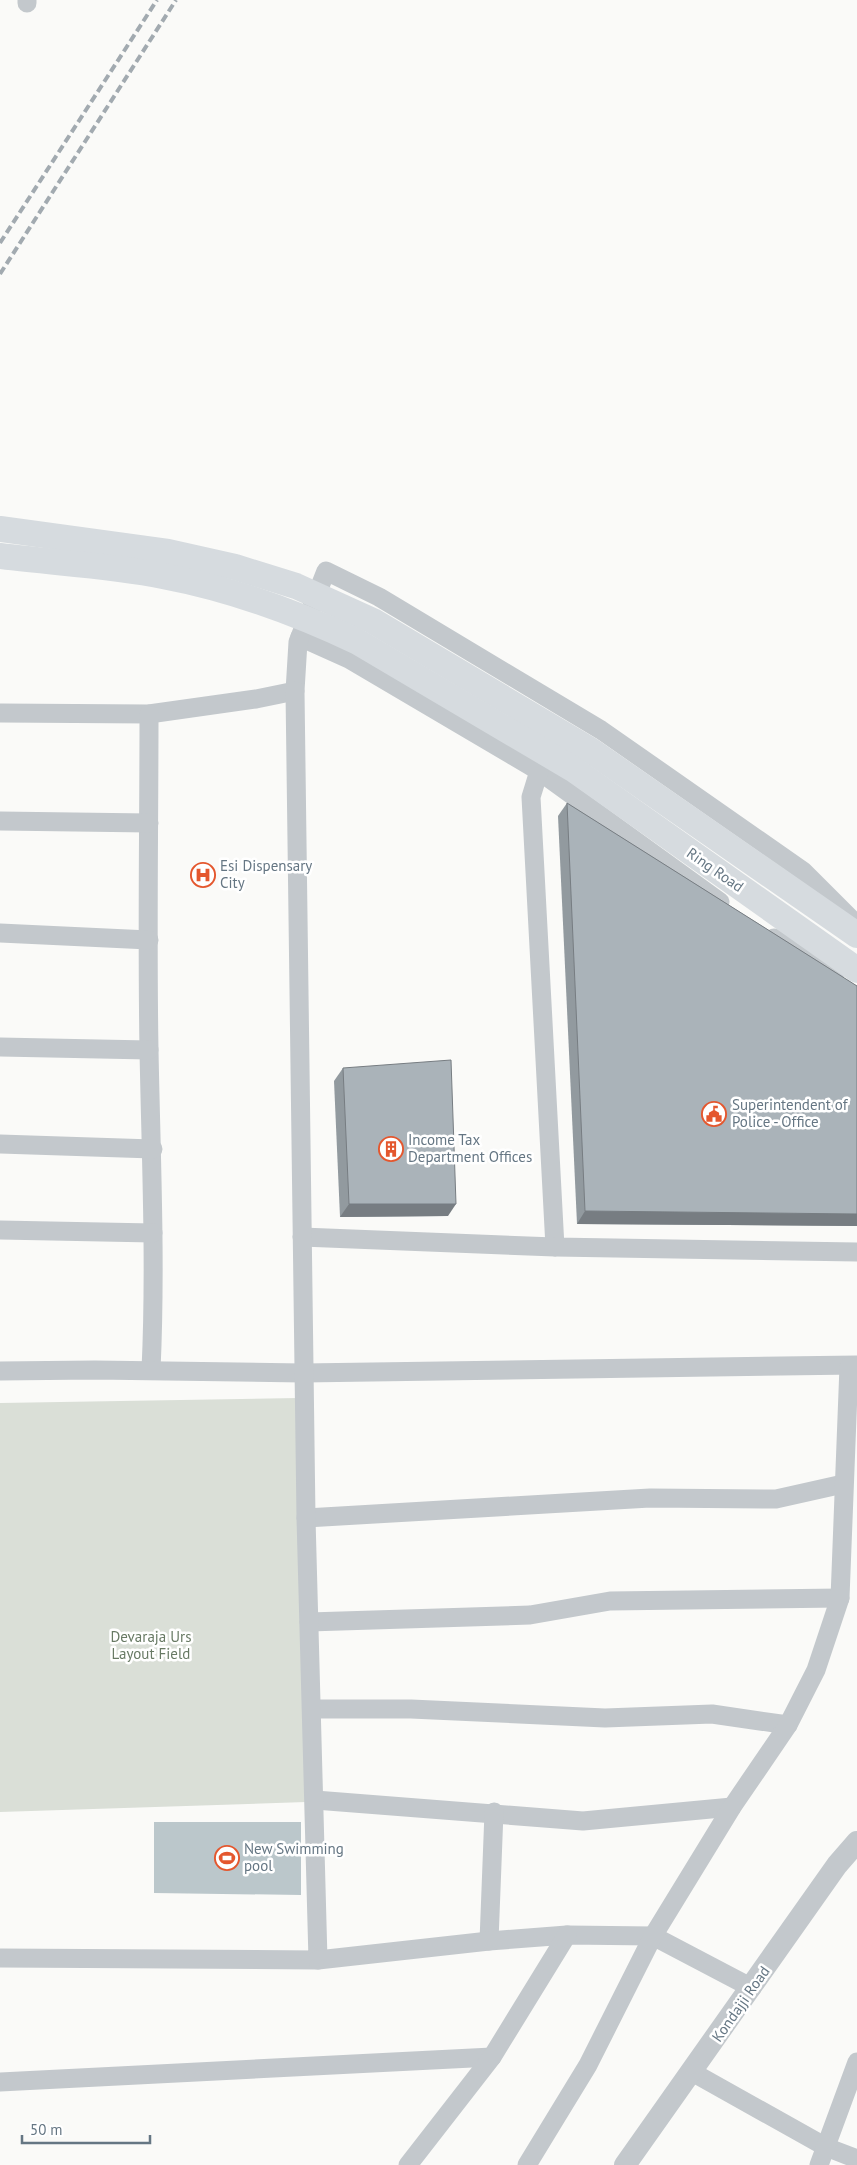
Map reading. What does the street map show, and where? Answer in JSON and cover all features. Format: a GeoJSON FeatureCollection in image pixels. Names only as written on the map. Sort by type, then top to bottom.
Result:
{"type":"FeatureCollection","features":[{"type":"Feature","properties":{"kind":"main road"},"geometry":{"type":"LineString","coordinates":[[0,529],[168,552],[235,567],[296,586],[373,621],[582,760],[857,935]]}},
{"type":"Feature","properties":{"kind":"main road"},"geometry":{"type":"LineString","coordinates":[[0,556],[162,576],[227,591],[287,610],[358,642],[582,760]]}},
{"type":"Feature","properties":{"kind":"main road","name":"Ring Road"},"geometry":{"type":"LineString","coordinates":[[582,760],[857,970]]}},
{"type":"Feature","properties":{"kind":"street"},"geometry":{"type":"LineString","coordinates":[[318,1960],[303,1373],[295,691],[300,637],[326,571],[379,597],[601,730],[803,871],[857,925]]}},
{"type":"Feature","properties":{"kind":"street"},"geometry":{"type":"LineString","coordinates":[[300,637],[349,659],[539,771],[732,911]]}},
{"type":"Feature","properties":{"kind":"street"},"geometry":{"type":"LineString","coordinates":[[0,713],[149,714],[295,691]]}},
{"type":"Feature","properties":{"kind":"street"},"geometry":{"type":"LineString","coordinates":[[149,714],[149,1050],[153,1149],[154,1318],[151,1370]]}},
{"type":"Feature","properties":{"kind":"street"},"geometry":{"type":"LineString","coordinates":[[539,771],[531,797],[554,1247]]}},
{"type":"Feature","properties":{"kind":"street"},"geometry":{"type":"LineString","coordinates":[[0,821],[149,824]]}},
{"type":"Feature","properties":{"kind":"street"},"geometry":{"type":"LineString","coordinates":[[757,928],[765,934],[857,976]]}},
{"type":"Feature","properties":{"kind":"street"},"geometry":{"type":"LineString","coordinates":[[0,934],[149,940]]}},
{"type":"Feature","properties":{"kind":"street"},"geometry":{"type":"LineString","coordinates":[[0,1047],[149,1050]]}},
{"type":"Feature","properties":{"kind":"street"},"geometry":{"type":"LineString","coordinates":[[0,1144],[153,1149]]}},
{"type":"Feature","properties":{"kind":"street"},"geometry":{"type":"LineString","coordinates":[[0,1230],[153,1233]]}},
{"type":"Feature","properties":{"kind":"street"},"geometry":{"type":"LineString","coordinates":[[302,1237],[554,1247],[857,1252]]}},
{"type":"Feature","properties":{"kind":"street"},"geometry":{"type":"LineString","coordinates":[[0,1372],[151,1370],[303,1373],[853,1366],[843,1484],[840,1598],[816,1670],[788,1725],[732,1807],[654,1936],[588,2065],[527,2165]]}},
{"type":"Feature","properties":{"kind":"street"},"geometry":{"type":"LineString","coordinates":[[306,1518],[650,1498],[776,1499],[843,1484]]}},
{"type":"Feature","properties":{"kind":"street"},"geometry":{"type":"LineString","coordinates":[[309,1622],[530,1615],[610,1601],[840,1598]]}},
{"type":"Feature","properties":{"kind":"street"},"geometry":{"type":"LineString","coordinates":[[312,1709],[411,1709],[605,1718],[712,1714],[788,1725]]}},
{"type":"Feature","properties":{"kind":"street"},"geometry":{"type":"LineString","coordinates":[[315,1800],[494,1812],[583,1821],[732,1807]]}},
{"type":"Feature","properties":{"kind":"street"},"geometry":{"type":"LineString","coordinates":[[488,1941],[494,1812]]}},
{"type":"Feature","properties":{"kind":"street","name":"Kondajji Road"},"geometry":{"type":"LineString","coordinates":[[625,2165],[837,1866],[857,1842]]}},
{"type":"Feature","properties":{"kind":"street"},"geometry":{"type":"LineString","coordinates":[[0,1958],[318,1960],[488,1941],[567,1935],[654,1936],[752,1988]]}},
{"type":"Feature","properties":{"kind":"street"},"geometry":{"type":"LineString","coordinates":[[408,2165],[492,2057],[567,1935]]}},
{"type":"Feature","properties":{"kind":"street"},"geometry":{"type":"LineString","coordinates":[[0,2082],[492,2057]]}},
{"type":"Feature","properties":{"kind":"street"},"geometry":{"type":"LineString","coordinates":[[819,2165],[857,2062]]}},
{"type":"Feature","properties":{"kind":"street"},"geometry":{"type":"LineString","coordinates":[[692,2072],[826,2148],[857,2159]]}},
{"type":"Feature","properties":{"kind":"green space","name":"Devaraja Urs Layout Field"},"geometry":{"type":"Polygon","coordinates":[[[298,1398],[306,1802],[0,1812],[0,1403],[298,1398]]]}},
{"type":"Feature","properties":{"kind":"shaded area","name":"New Swimming pool"},"geometry":{"type":"Polygon","coordinates":[[[154,1822],[301,1822],[301,1895],[154,1893],[154,1822]]]}},
{"type":"Feature","properties":{"kind":"building","name":"Superintendent of Police - Office"},"geometry":{"type":"Polygon","coordinates":[[[567,803],[857,986],[857,1214],[585,1211],[567,803]]]}},
{"type":"Feature","properties":{"kind":"building","name":"Income Tax Department Offices"},"geometry":{"type":"Polygon","coordinates":[[[451,1060],[456,1204],[349,1204],[343,1068],[451,1060]]]}},
{"type":"Feature","properties":{"kind":"railway"},"geometry":{"type":"LineString","coordinates":[[0,243],[157,0]]}},
{"type":"Feature","properties":{"kind":"railway"},"geometry":{"type":"LineString","coordinates":[[0,274],[176,0]]}},
{"type":"Feature","properties":{"kind":"place","name":"Esi Dispensary City"},"geometry":{"type":"Point","coordinates":[203,875]}},
{"type":"Feature","properties":{"kind":"place","name":"Superintendent of Police - Office"},"geometry":{"type":"Point","coordinates":[714,1114]}},
{"type":"Feature","properties":{"kind":"place","name":"Income Tax Department Offices"},"geometry":{"type":"Point","coordinates":[391,1149]}},
{"type":"Feature","properties":{"kind":"place","name":"New Swimming pool"},"geometry":{"type":"Point","coordinates":[227,1858]}}]}
